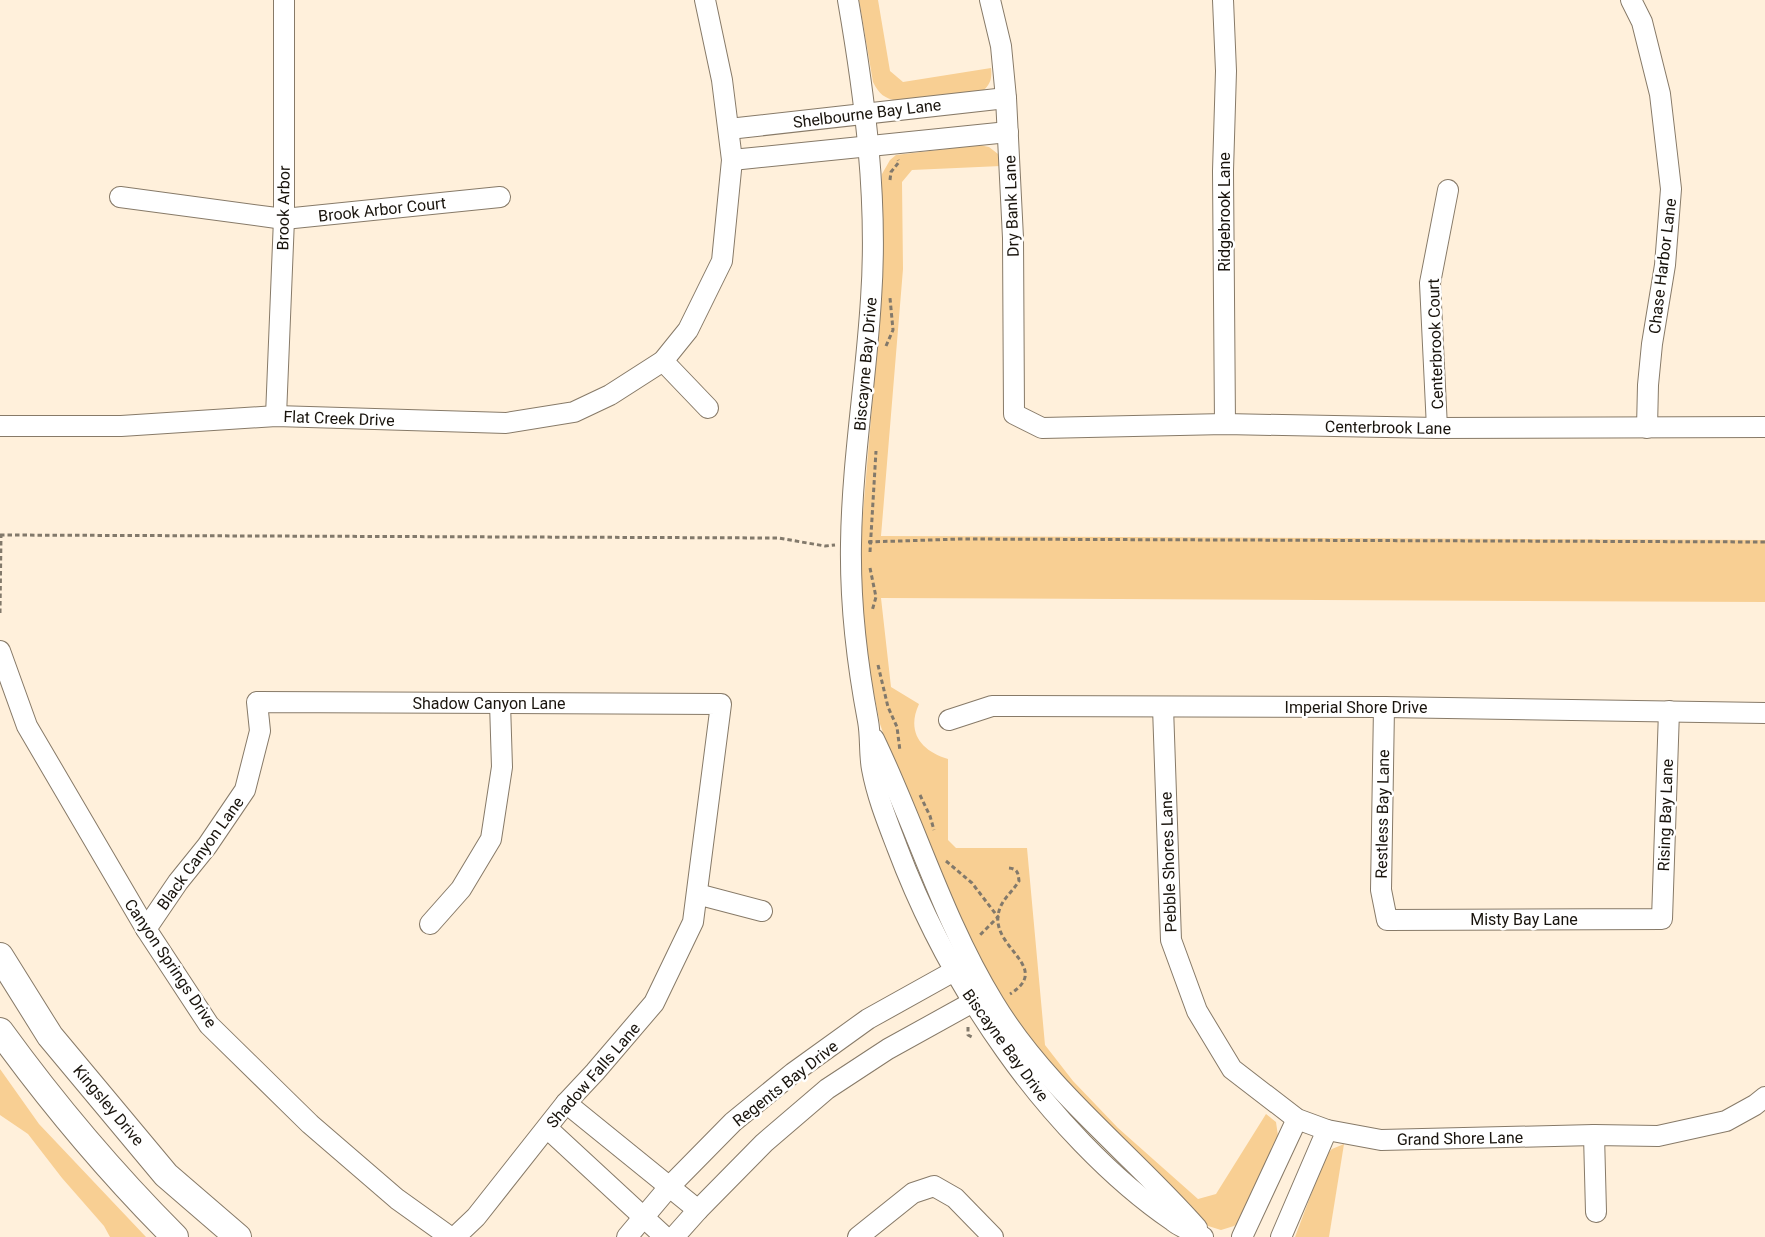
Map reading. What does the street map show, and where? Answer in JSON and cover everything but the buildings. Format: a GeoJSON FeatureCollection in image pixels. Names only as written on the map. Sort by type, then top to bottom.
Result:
{"type":"FeatureCollection","features":[{"type":"Feature","properties":{"kind":"main road","name":"Kingsley Drive"},"geometry":{"type":"LineString","coordinates":[[0,956],[50,1036],[166,1175],[238,1237]]}},
{"type":"Feature","properties":{"kind":"main road"},"geometry":{"type":"LineString","coordinates":[[0,1031],[39,1086],[88,1145],[175,1237]]}},
{"type":"Feature","properties":{"kind":"street","name":"Brook Arbor"},"geometry":{"type":"LineString","coordinates":[[276,416],[284,219],[284,0]]}},
{"type":"Feature","properties":{"kind":"street","name":"Flat Creek Drive"},"geometry":{"type":"LineString","coordinates":[[0,426],[121,426],[276,416],[506,423],[573,412],[610,395],[663,361],[688,330],[722,261],[732,160],[722,80],[705,0]]}},
{"type":"Feature","properties":{"kind":"street","name":"Biscayne Bay Drive"},"geometry":{"type":"LineString","coordinates":[[848,0],[865,114],[878,145],[872,193],[872,296],[851,544],[853,624],[869,728],[872,766],[882,806],[911,884],[1025,1077],[1083,1144],[1135,1191],[1174,1223],[1204,1237]]}},
{"type":"Feature","properties":{"kind":"street","name":"Dry Bank Lane"},"geometry":{"type":"LineString","coordinates":[[990,0],[1001,46],[1008,132],[1013,238],[1014,414]]}},
{"type":"Feature","properties":{"kind":"street","name":"Ridgebrook Lane"},"geometry":{"type":"LineString","coordinates":[[1223,0],[1226,70],[1223,171],[1225,424]]}},
{"type":"Feature","properties":{"kind":"street","name":"Chase Harbor Lane"},"geometry":{"type":"LineString","coordinates":[[1631,0],[1642,22],[1660,94],[1671,189],[1665,265],[1652,344],[1647,428]]}},
{"type":"Feature","properties":{"kind":"street","name":"Shelbourne Bay Lane"},"geometry":{"type":"LineString","coordinates":[[729,129],[1006,98]]}},
{"type":"Feature","properties":{"kind":"street","name":"Shelbourne Bay Lane"},"geometry":{"type":"LineString","coordinates":[[732,160],[1008,132]]}},
{"type":"Feature","properties":{"kind":"street","name":"Centerbrook Court"},"geometry":{"type":"LineString","coordinates":[[1437,428],[1430,284],[1448,190]]}},
{"type":"Feature","properties":{"kind":"street","name":"Brook Arbor Court"},"geometry":{"type":"LineString","coordinates":[[120,197],[284,219],[500,197]]}},
{"type":"Feature","properties":{"kind":"street"},"geometry":{"type":"LineString","coordinates":[[663,361],[708,408]]}},
{"type":"Feature","properties":{"kind":"street","name":"Centerbrook Lane"},"geometry":{"type":"LineString","coordinates":[[1014,414],[1042,428],[1225,424],[1437,428],[1765,427]]}},
{"type":"Feature","properties":{"kind":"street","name":"Canyon Springs Drive"},"geometry":{"type":"LineString","coordinates":[[0,651],[27,726],[146,929],[209,1024],[310,1124],[397,1199],[450,1237]]}},
{"type":"Feature","properties":{"kind":"street","name":"Black Canyon Lane"},"geometry":{"type":"LineString","coordinates":[[146,929],[245,790],[260,730],[257,702]]}},
{"type":"Feature","properties":{"kind":"street","name":"Shadow Canyon Lane"},"geometry":{"type":"LineString","coordinates":[[257,702],[721,704]]}},
{"type":"Feature","properties":{"kind":"street"},"geometry":{"type":"LineString","coordinates":[[430,924],[461,889],[491,840],[502,766],[500,703]]}},
{"type":"Feature","properties":{"kind":"street","name":"Shadow Falls Lane"},"geometry":{"type":"LineString","coordinates":[[455,1237],[477,1217],[566,1104],[654,1003],[693,922],[721,704]]}},
{"type":"Feature","properties":{"kind":"street","name":"Imperial Shore Drive"},"geometry":{"type":"LineString","coordinates":[[949,720],[992,706],[1384,707],[1765,714]]}},
{"type":"Feature","properties":{"kind":"street","name":"Pebble Shores Lane"},"geometry":{"type":"LineString","coordinates":[[1162,707],[1171,940],[1197,1011],[1232,1069],[1297,1119],[1327,1130]]}},
{"type":"Feature","properties":{"kind":"street","name":"Restless Bay Lane"},"geometry":{"type":"LineString","coordinates":[[1384,707],[1381,890],[1387,920]]}},
{"type":"Feature","properties":{"kind":"street","name":"Rising Bay Lane"},"geometry":{"type":"LineString","coordinates":[[1662,919],[1669,711]]}},
{"type":"Feature","properties":{"kind":"street"},"geometry":{"type":"LineString","coordinates":[[697,894],[762,911]]}},
{"type":"Feature","properties":{"kind":"street","name":"Misty Bay Lane"},"geometry":{"type":"LineString","coordinates":[[1387,920],[1662,919]]}},
{"type":"Feature","properties":{"kind":"street","name":"Regents Bay Drive"},"geometry":{"type":"LineString","coordinates":[[627,1237],[669,1187],[733,1122],[793,1073],[868,1019],[962,967]]}},
{"type":"Feature","properties":{"kind":"street","name":"Regents Bay Drive"},"geometry":{"type":"LineString","coordinates":[[674,1237],[764,1143],[828,1089],[888,1049],[980,998]]}},
{"type":"Feature","properties":{"kind":"street","name":"Grand Shore Lane"},"geometry":{"type":"LineString","coordinates":[[1327,1130],[1381,1140],[1594,1135],[1658,1136],[1726,1121],[1765,1097]]}},
{"type":"Feature","properties":{"kind":"street"},"geometry":{"type":"LineString","coordinates":[[566,1104],[698,1210]]}},
{"type":"Feature","properties":{"kind":"street"},"geometry":{"type":"LineString","coordinates":[[1242,1237],[1297,1119]]}},
{"type":"Feature","properties":{"kind":"street"},"geometry":{"type":"LineString","coordinates":[[547,1128],[665,1237]]}},
{"type":"Feature","properties":{"kind":"street"},"geometry":{"type":"LineString","coordinates":[[1281,1237],[1327,1130]]}},
{"type":"Feature","properties":{"kind":"street"},"geometry":{"type":"LineString","coordinates":[[1594,1135],[1596,1212]]}},
{"type":"Feature","properties":{"kind":"street"},"geometry":{"type":"LineString","coordinates":[[858,1237],[913,1193],[934,1186],[955,1198],[993,1237]]}},
{"type":"Feature","properties":{"kind":"path"},"geometry":{"type":"LineString","coordinates":[[878,145],[899,162],[891,172],[890,180]]}},
{"type":"Feature","properties":{"kind":"path"},"geometry":{"type":"LineString","coordinates":[[885,352],[893,330],[889,289]]}},
{"type":"Feature","properties":{"kind":"path"},"geometry":{"type":"LineString","coordinates":[[871,620],[876,597],[869,561],[877,444]]}},
{"type":"Feature","properties":{"kind":"path"},"geometry":{"type":"LineString","coordinates":[[0,613],[0,535],[778,538],[825,546],[961,539],[1765,542]]}},
{"type":"Feature","properties":{"kind":"path"},"geometry":{"type":"LineString","coordinates":[[877,661],[888,707],[897,727],[901,751]]}},
{"type":"Feature","properties":{"kind":"path"},"geometry":{"type":"LineString","coordinates":[[918,793],[930,816],[935,833]]}},
{"type":"Feature","properties":{"kind":"path"},"geometry":{"type":"LineString","coordinates":[[941,856],[972,883],[998,917]]}},
{"type":"Feature","properties":{"kind":"shaded area"},"geometry":{"type":"Polygon","coordinates":[[[859,0],[878,0],[890,71],[903,82],[991,68],[988,85],[984,90],[897,101],[885,97],[873,82],[859,0]]]}},
{"type":"Feature","properties":{"kind":"shaded area"},"geometry":{"type":"Polygon","coordinates":[[[979,145],[989,147],[998,154],[1001,166],[912,170],[902,182],[903,269],[881,536],[1765,540],[1765,602],[881,598],[891,687],[919,704],[914,723],[918,739],[930,751],[948,759],[948,840],[956,848],[1027,848],[1045,1045],[1073,1081],[1118,1128],[1198,1199],[1216,1194],[1266,1114],[1276,1122],[1278,1136],[1245,1216],[1234,1226],[1221,1230],[1205,1225],[1061,1080],[1019,1025],[986,971],[944,894],[906,799],[880,724],[867,659],[862,598],[861,537],[882,287],[882,174],[890,160],[896,155],[979,145]]]}},
{"type":"Feature","properties":{"kind":"shaded area"},"geometry":{"type":"Polygon","coordinates":[[[0,1069],[39,1124],[146,1237],[110,1237],[104,1226],[62,1178],[28,1134],[0,1115],[0,1069]]]}},
{"type":"Feature","properties":{"kind":"shaded area"},"geometry":{"type":"Polygon","coordinates":[[[1344,1144],[1329,1237],[1295,1237],[1326,1155],[1332,1149],[1344,1144]]]}}]}
